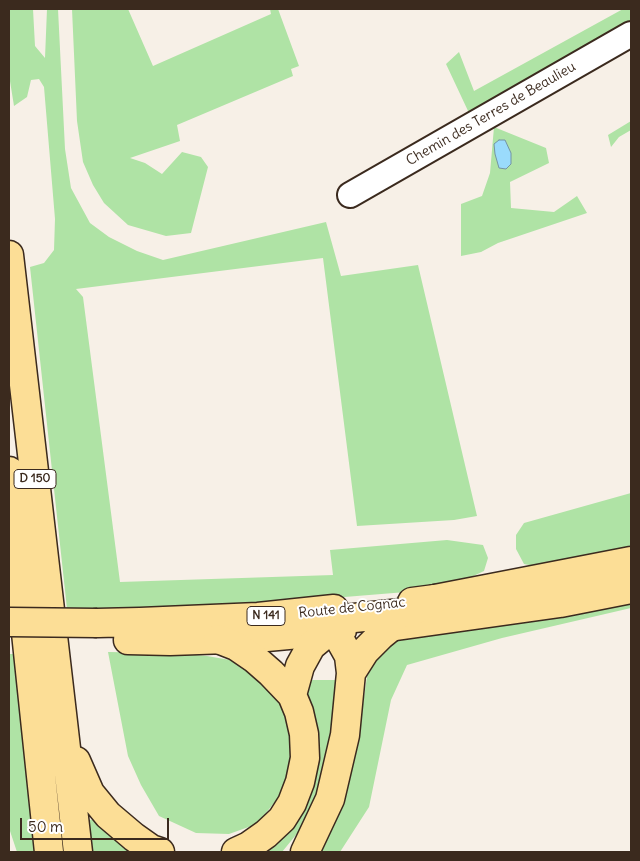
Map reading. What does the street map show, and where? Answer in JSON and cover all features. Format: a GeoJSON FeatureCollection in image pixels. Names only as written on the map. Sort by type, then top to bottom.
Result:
{"type":"FeatureCollection","features":[{"type":"Feature","properties":{"kind":"main road","name":"D 150"},"geometry":{"type":"LineString","coordinates":[[9,255],[78,852]]}},
{"type":"Feature","properties":{"kind":"main road","name":"D 150"},"geometry":{"type":"LineString","coordinates":[[9,471],[49,852]]}},
{"type":"Feature","properties":{"kind":"main road"},"geometry":{"type":"LineString","coordinates":[[320,621],[411,612],[435,599],[631,561]]}},
{"type":"Feature","properties":{"kind":"main road","name":"Route de Cognac"},"geometry":{"type":"LineString","coordinates":[[9,639],[258,617],[391,627],[560,602],[631,589]]}},
{"type":"Feature","properties":{"kind":"main road"},"geometry":{"type":"LineString","coordinates":[[305,852],[330,799],[345,735],[351,673],[349,656],[340,640],[320,621]]}},
{"type":"Feature","properties":{"kind":"main road"},"geometry":{"type":"LineString","coordinates":[[292,695],[300,666],[311,646],[320,621]]}},
{"type":"Feature","properties":{"kind":"main road","name":"Route de Cognac"},"geometry":{"type":"LineString","coordinates":[[9,622],[170,641],[291,635],[320,621]]}},
{"type":"Feature","properties":{"kind":"main road"},"geometry":{"type":"LineString","coordinates":[[351,673],[365,650],[391,627]]}},
{"type":"Feature","properties":{"kind":"main road"},"geometry":{"type":"LineString","coordinates":[[218,639],[236,646],[255,659],[292,695],[299,712],[304,734],[305,758],[300,782],[292,804],[282,819],[266,834],[249,846],[236,852]]}},
{"type":"Feature","properties":{"kind":"main road"},"geometry":{"type":"LineString","coordinates":[[61,703],[71,735],[76,763],[90,793],[108,815],[134,837],[151,849],[160,852]]}},
{"type":"Feature","properties":{"kind":"street","name":"Chemin des Terres de Beaulieu"},"geometry":{"type":"LineString","coordinates":[[350,195],[631,34]]}},
{"type":"Feature","properties":{"kind":"green space"},"geometry":{"type":"Polygon","coordinates":[[[9,9],[33,9],[35,46],[45,58],[47,9],[58,9],[65,149],[71,188],[90,223],[109,237],[137,251],[163,260],[326,222],[341,276],[418,265],[477,516],[454,520],[357,526],[323,258],[76,289],[83,297],[120,582],[333,575],[330,550],[447,540],[483,545],[488,558],[484,571],[467,579],[406,592],[139,612],[67,609],[30,267],[44,263],[54,250],[55,219],[44,87],[39,79],[31,80],[27,97],[14,106],[9,75],[9,9]]]}},
{"type":"Feature","properties":{"kind":"green space"},"geometry":{"type":"Polygon","coordinates":[[[72,9],[128,9],[153,66],[271,14],[270,9],[278,9],[299,66],[291,69],[293,76],[177,125],[180,141],[130,158],[145,163],[162,174],[182,152],[201,157],[208,167],[191,233],[166,236],[128,225],[104,203],[93,185],[83,162],[77,121],[72,9]]]}},
{"type":"Feature","properties":{"kind":"green space"},"geometry":{"type":"Polygon","coordinates":[[[623,9],[631,9],[631,25],[469,113],[446,64],[459,52],[474,91],[623,9]]]}},
{"type":"Feature","properties":{"kind":"green space"},"geometry":{"type":"Polygon","coordinates":[[[631,121],[631,130],[619,137],[611,147],[608,135],[631,121]]]}},
{"type":"Feature","properties":{"kind":"green space"},"geometry":{"type":"Polygon","coordinates":[[[494,127],[546,148],[549,163],[510,182],[511,208],[554,212],[577,196],[587,213],[498,243],[481,252],[461,256],[461,204],[482,196],[490,173],[494,127]]]}},
{"type":"Feature","properties":{"kind":"green space"},"geometry":{"type":"Polygon","coordinates":[[[631,493],[631,550],[534,566],[524,564],[516,549],[516,535],[524,523],[631,493]]]}},
{"type":"Feature","properties":{"kind":"green space"},"geometry":{"type":"Polygon","coordinates":[[[631,597],[631,608],[502,638],[407,665],[391,700],[369,807],[340,852],[315,852],[329,834],[347,792],[356,751],[368,670],[385,650],[400,638],[631,597]]]}},
{"type":"Feature","properties":{"kind":"green space"},"geometry":{"type":"Polygon","coordinates":[[[108,652],[174,653],[236,661],[274,693],[290,721],[294,755],[287,787],[257,824],[229,834],[196,833],[159,816],[141,785],[128,756],[108,652]]]}},
{"type":"Feature","properties":{"kind":"green space"},"geometry":{"type":"Polygon","coordinates":[[[9,654],[19,654],[41,852],[17,852],[9,828],[9,654]]]}},
{"type":"Feature","properties":{"kind":"green space"},"geometry":{"type":"Polygon","coordinates":[[[307,680],[340,680],[339,717],[313,814],[282,852],[253,852],[301,811],[307,680]]]}},
{"type":"Feature","properties":{"kind":"green space"},"geometry":{"type":"Polygon","coordinates":[[[98,819],[144,852],[93,852],[89,820],[98,819]]]}},
{"type":"Feature","properties":{"kind":"water"},"geometry":{"type":"Polygon","coordinates":[[[499,140],[505,140],[511,153],[511,164],[506,169],[499,168],[495,154],[494,144],[499,140]]]}}]}
